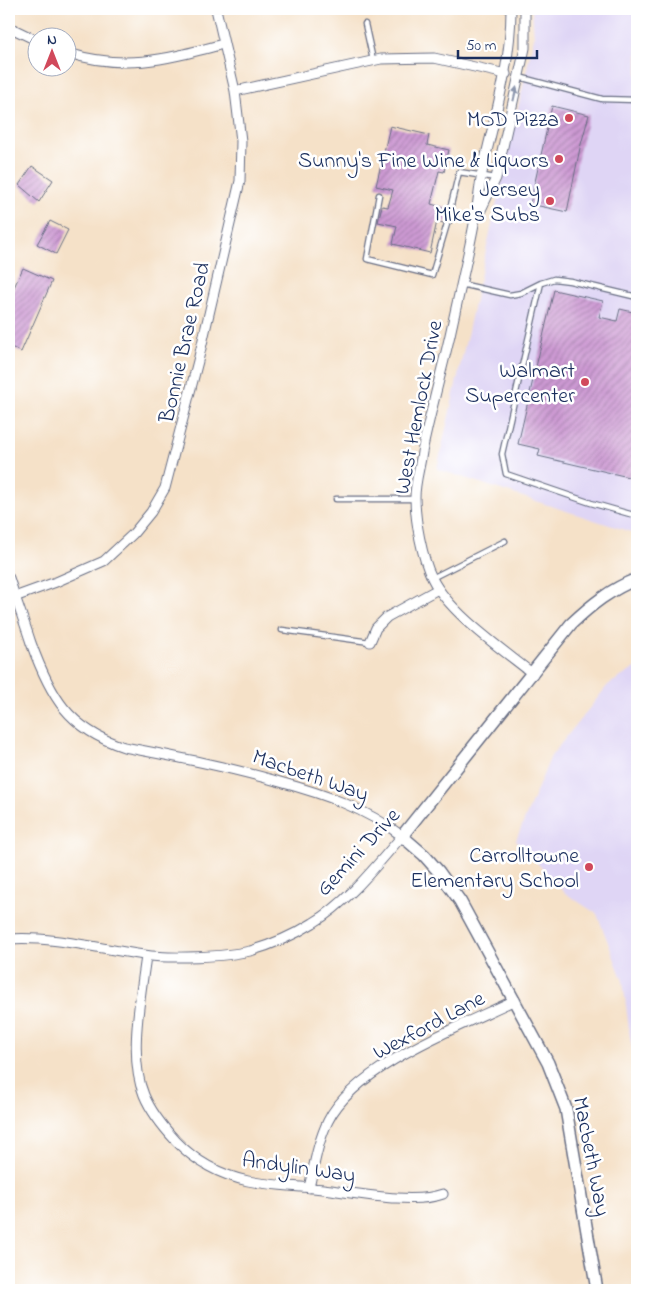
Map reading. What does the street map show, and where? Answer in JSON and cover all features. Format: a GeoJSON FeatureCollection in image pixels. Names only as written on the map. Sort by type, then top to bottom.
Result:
{"type":"FeatureCollection","features":[{"type":"Feature","properties":{"kind":"street","name":"Bonnie Brae Road"},"geometry":{"type":"LineString","coordinates":[[12,598],[56,582],[104,561],[133,534],[151,512],[165,488],[198,361],[240,181],[241,141],[235,91],[216,9]]}},
{"type":"Feature","properties":{"kind":"street","name":"West Hemlock Drive"},"geometry":{"type":"LineString","coordinates":[[512,9],[506,74],[426,436],[415,499],[422,543],[432,578],[438,589],[478,630],[533,674]]}},
{"type":"Feature","properties":{"kind":"street","name":"West Hemlock Drive"},"geometry":{"type":"LineString","coordinates":[[474,224],[496,178],[526,48],[525,9]]}},
{"type":"Feature","properties":{"kind":"street"},"geometry":{"type":"LineString","coordinates":[[9,27],[28,36]]}},
{"type":"Feature","properties":{"kind":"street"},"geometry":{"type":"LineString","coordinates":[[78,56],[103,62],[131,63],[174,57],[223,44]]}},
{"type":"Feature","properties":{"kind":"street"},"geometry":{"type":"LineString","coordinates":[[235,91],[373,60],[409,57],[434,58],[506,74]]}},
{"type":"Feature","properties":{"kind":"street","name":"Macbeth Way"},"geometry":{"type":"LineString","coordinates":[[9,578],[12,598],[50,691],[67,713],[82,727],[106,741],[241,771],[344,802],[383,822],[424,855],[439,872],[460,901],[515,1000],[548,1063],[566,1108],[597,1290]]}},
{"type":"Feature","properties":{"kind":"street","name":"Gemini Drive"},"geometry":{"type":"LineString","coordinates":[[9,939],[25,938],[59,942],[146,956],[198,956],[249,951],[313,923],[347,896],[402,836],[571,624],[589,607],[616,587],[637,579]]}},
{"type":"Feature","properties":{"kind":"street"},"geometry":{"type":"LineString","coordinates":[[370,642],[376,628],[387,617],[438,589]]}},
{"type":"Feature","properties":{"kind":"street","name":"Andylin Way"},"geometry":{"type":"LineString","coordinates":[[146,956],[137,1034],[137,1052],[142,1087],[155,1115],[168,1133],[188,1154],[217,1170],[246,1180],[284,1187],[422,1199],[443,1194]]}},
{"type":"Feature","properties":{"kind":"street","name":"Wexford Lane"},"geometry":{"type":"LineString","coordinates":[[309,1188],[320,1142],[328,1121],[342,1101],[360,1083],[379,1069],[413,1049],[515,1000]]}},
{"type":"Feature","properties":{"kind":"lane"},"geometry":{"type":"LineString","coordinates":[[366,24],[373,60]]}},
{"type":"Feature","properties":{"kind":"lane"},"geometry":{"type":"LineString","coordinates":[[519,77],[602,99],[637,100]]}},
{"type":"Feature","properties":{"kind":"lane"},"geometry":{"type":"LineString","coordinates":[[450,209],[458,172],[496,178]]}},
{"type":"Feature","properties":{"kind":"lane"},"geometry":{"type":"LineString","coordinates":[[380,194],[367,259],[432,275],[447,224]]}},
{"type":"Feature","properties":{"kind":"lane"},"geometry":{"type":"LineString","coordinates":[[461,284],[510,294],[521,293],[554,279],[637,297]]}},
{"type":"Feature","properties":{"kind":"lane"},"geometry":{"type":"LineString","coordinates":[[541,283],[502,454],[506,474],[637,516]]}},
{"type":"Feature","properties":{"kind":"lane"},"geometry":{"type":"LineString","coordinates":[[336,499],[415,499]]}},
{"type":"Feature","properties":{"kind":"lane"},"geometry":{"type":"LineString","coordinates":[[432,578],[505,541]]}},
{"type":"Feature","properties":{"kind":"lane"},"geometry":{"type":"LineString","coordinates":[[282,630],[370,642]]}},
{"type":"Feature","properties":{"kind":"shaded area"},"geometry":{"type":"Polygon","coordinates":[[[532,9],[637,9],[637,534],[437,469],[534,37],[532,9]]]}},
{"type":"Feature","properties":{"kind":"shaded area","name":"Carrolltowne Elementary School"},"geometry":{"type":"Polygon","coordinates":[[[637,667],[637,1074],[630,1038],[623,981],[597,914],[565,893],[516,840],[551,756],[608,685],[637,667]]]}},
{"type":"Feature","properties":{"kind":"building"},"geometry":{"type":"Polygon","coordinates":[[[552,106],[589,115],[567,212],[530,204],[552,106]]]}},
{"type":"Feature","properties":{"kind":"building"},"geometry":{"type":"Polygon","coordinates":[[[390,126],[429,135],[427,145],[449,150],[444,172],[439,171],[431,204],[446,208],[449,213],[455,210],[451,225],[448,220],[443,223],[437,221],[430,253],[393,244],[397,226],[378,222],[382,206],[388,207],[393,190],[376,186],[390,126]]]}},
{"type":"Feature","properties":{"kind":"building"},"geometry":{"type":"Polygon","coordinates":[[[32,166],[53,180],[39,202],[19,185],[32,166]]]}},
{"type":"Feature","properties":{"kind":"building"},"geometry":{"type":"Polygon","coordinates":[[[50,221],[68,230],[56,254],[37,244],[50,221]]]}},
{"type":"Feature","properties":{"kind":"building"},"geometry":{"type":"Polygon","coordinates":[[[23,268],[52,281],[21,352],[9,346],[9,298],[23,268]]]}},
{"type":"Feature","properties":{"kind":"building","name":"Walmart Supercenter"},"geometry":{"type":"Polygon","coordinates":[[[554,290],[603,301],[599,317],[617,321],[620,309],[637,313],[637,479],[538,456],[540,449],[518,444],[554,290]]]}},
{"type":"Feature","properties":{"kind":"place","name":"MOD Pizza"},"geometry":{"type":"Point","coordinates":[569,118]}},
{"type":"Feature","properties":{"kind":"place","name":"Sunny's Fine Wine & Liquors"},"geometry":{"type":"Point","coordinates":[559,159]}},
{"type":"Feature","properties":{"kind":"place","name":"Jersey Mike's Subs"},"geometry":{"type":"Point","coordinates":[550,201]}},
{"type":"Feature","properties":{"kind":"place","name":"Walmart Supercenter"},"geometry":{"type":"Point","coordinates":[585,382]}},
{"type":"Feature","properties":{"kind":"place","name":"Carrolltowne Elementary School"},"geometry":{"type":"Point","coordinates":[589,867]}}]}
